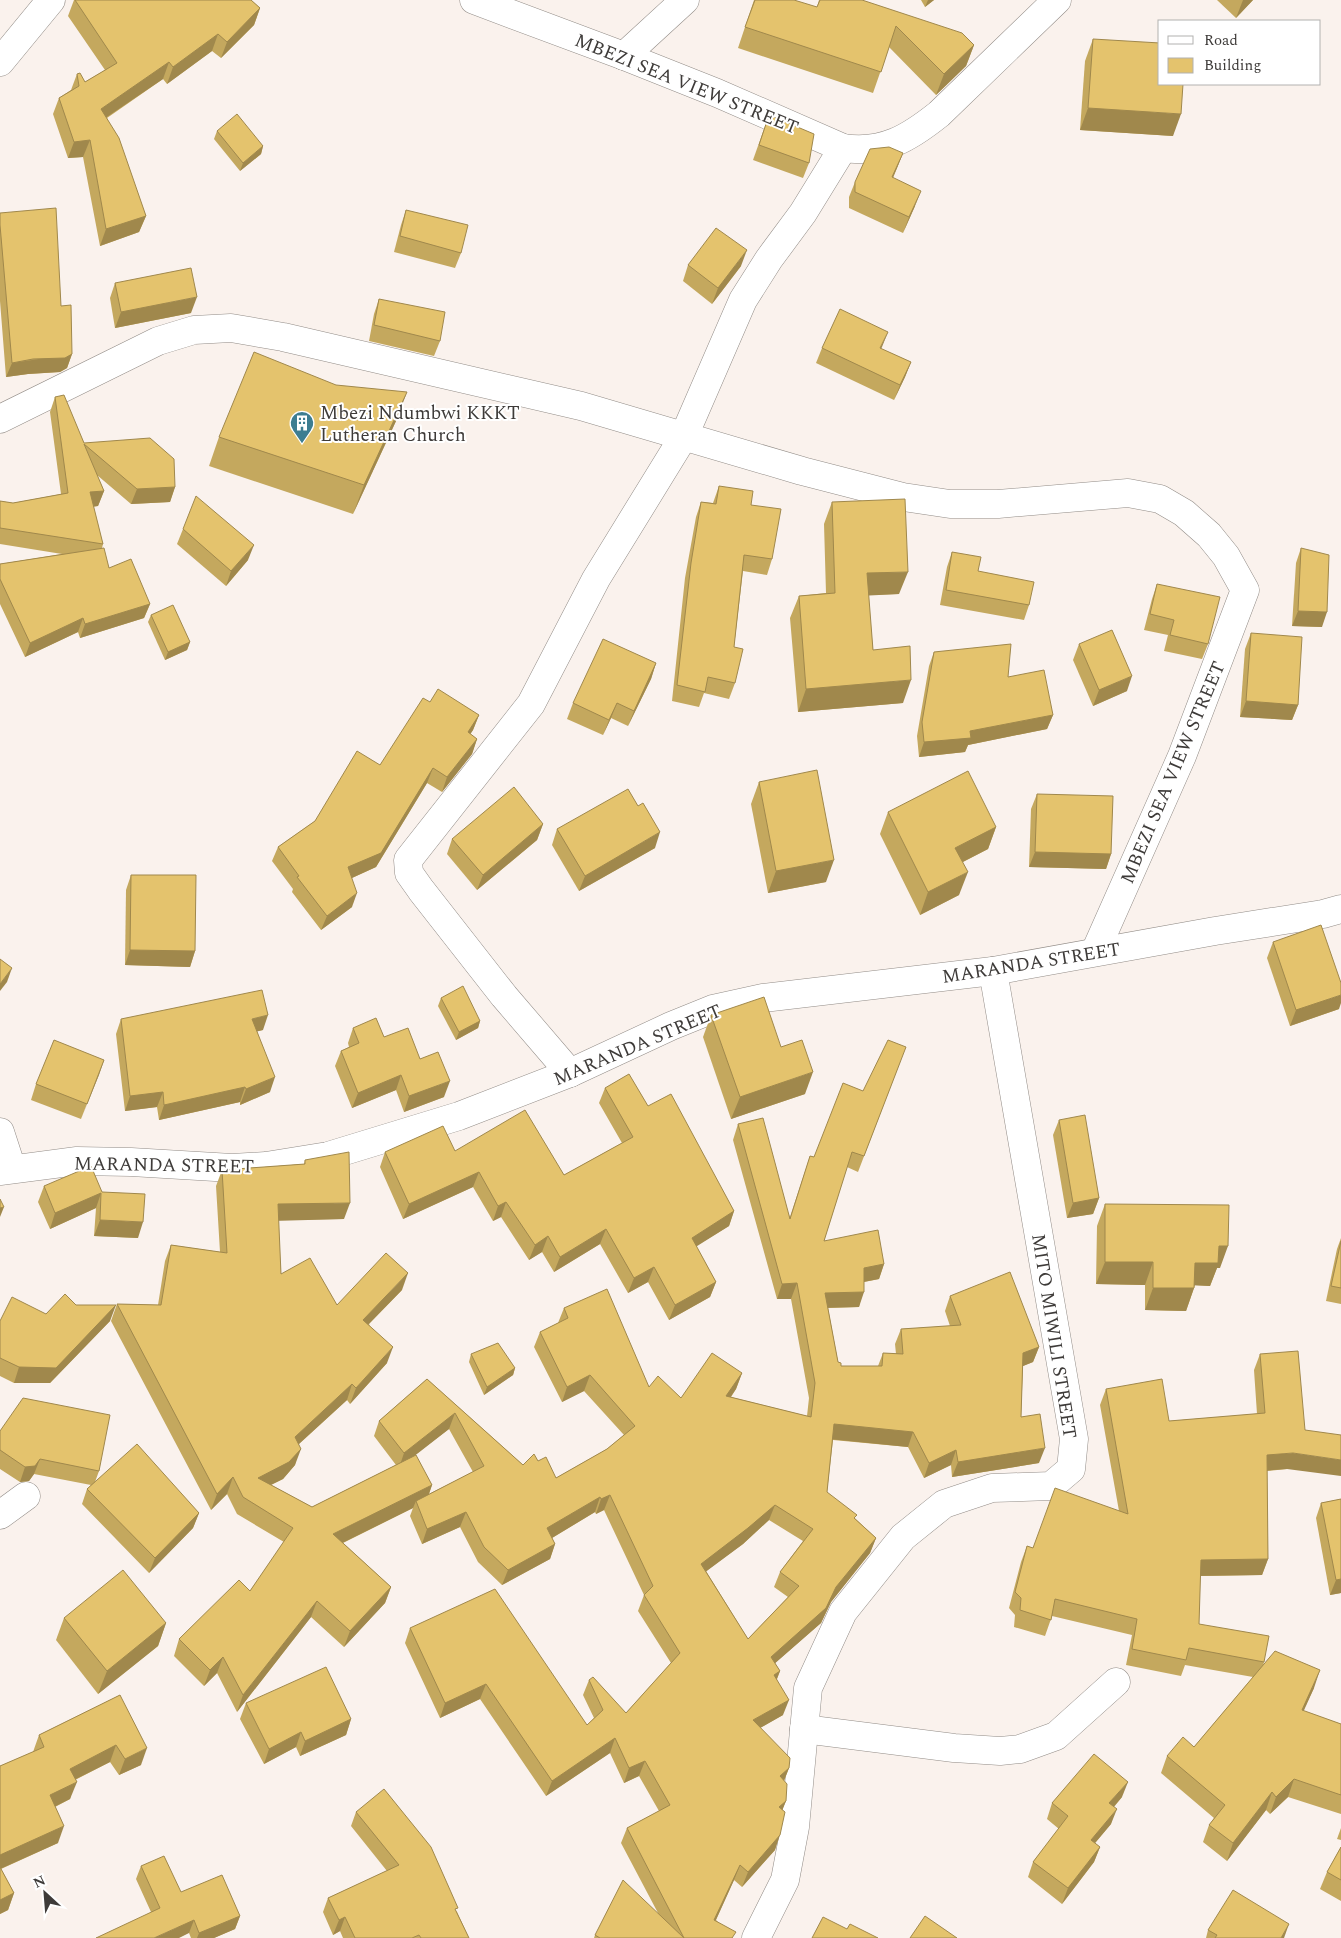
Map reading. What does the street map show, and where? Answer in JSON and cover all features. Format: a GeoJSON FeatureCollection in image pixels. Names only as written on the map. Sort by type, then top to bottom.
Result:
{"type":"FeatureCollection","features":[{"type":"Feature","properties":{"kind":"street"},"geometry":{"type":"LineString","coordinates":[[0,62],[51,0]]}},
{"type":"Feature","properties":{"kind":"street","name":"MBEZI SEA VIEW STREET"},"geometry":{"type":"LineString","coordinates":[[474,0],[718,93],[842,148],[858,150],[875,149],[898,141],[919,130],[939,114],[1057,0]]}},
{"type":"Feature","properties":{"kind":"street"},"geometry":{"type":"LineString","coordinates":[[624,56],[685,0]]}},
{"type":"Feature","properties":{"kind":"street"},"geometry":{"type":"LineString","coordinates":[[570,1073],[504,996],[420,890],[409,873],[408,860],[531,704],[596,579],[684,436],[744,300],[769,259],[803,213],[842,148]]}},
{"type":"Feature","properties":{"kind":"street"},"geometry":{"type":"LineString","coordinates":[[0,419],[158,341],[194,330],[231,328],[283,337],[489,383],[581,406],[684,436]]}},
{"type":"Feature","properties":{"kind":"street","name":"MBEZI SEA VIEW STREET"},"geometry":{"type":"LineString","coordinates":[[684,436],[903,497],[950,504],[998,504],[1128,493],[1160,500],[1184,513],[1209,534],[1226,556],[1245,590],[1182,756],[1095,952]]}},
{"type":"Feature","properties":{"kind":"street","name":"MARANDA STREET"},"geometry":{"type":"LineString","coordinates":[[6,1170],[77,1161],[232,1168],[266,1166],[328,1156],[459,1116],[570,1073],[671,1026],[713,1009],[763,998],[993,971],[1323,914],[1341,909]]}},
{"type":"Feature","properties":{"kind":"street","name":"MITO MIWILI STREET"},"geometry":{"type":"LineString","coordinates":[[756,1938],[785,1880],[796,1827],[808,1688],[843,1612],[903,1537],[944,1504],[992,1488],[1050,1486],[1071,1469],[1074,1439],[993,971]]}},
{"type":"Feature","properties":{"kind":"street"},"geometry":{"type":"LineString","coordinates":[[0,1132],[6,1170]]}},
{"type":"Feature","properties":{"kind":"street"},"geometry":{"type":"LineString","coordinates":[[0,1515],[26,1496]]}},
{"type":"Feature","properties":{"kind":"street"},"geometry":{"type":"LineString","coordinates":[[804,1730],[954,1748],[1000,1751],[1020,1749],[1056,1736],[1116,1682]]}},
{"type":"Feature","properties":{"kind":"building"},"geometry":{"type":"Polygon","coordinates":[[[75,0],[251,0],[260,8],[227,42],[218,34],[173,67],[169,62],[101,109],[119,138],[146,216],[106,229],[90,140],[74,142],[59,98],[79,86],[77,74],[80,73],[85,82],[117,63],[75,0]]]}},
{"type":"Feature","properties":{"kind":"building"},"geometry":{"type":"Polygon","coordinates":[[[755,0],[794,0],[817,7],[820,0],[862,0],[962,33],[974,45],[944,74],[896,26],[881,72],[745,27],[755,0]]]}},
{"type":"Feature","properties":{"kind":"building"},"geometry":{"type":"Polygon","coordinates":[[[1093,39],[1158,43],[1158,85],[1183,85],[1181,114],[1088,108],[1093,39]]]}},
{"type":"Feature","properties":{"kind":"building"},"geometry":{"type":"Polygon","coordinates":[[[237,114],[263,146],[243,163],[217,131],[237,114]]]}},
{"type":"Feature","properties":{"kind":"building"},"geometry":{"type":"Polygon","coordinates":[[[769,115],[814,134],[809,163],[759,145],[769,115]]]}},
{"type":"Feature","properties":{"kind":"building"},"geometry":{"type":"Polygon","coordinates":[[[889,147],[903,153],[892,177],[921,191],[909,217],[855,192],[855,182],[870,149],[889,147]]]}},
{"type":"Feature","properties":{"kind":"building"},"geometry":{"type":"Polygon","coordinates":[[[56,208],[61,306],[71,305],[72,354],[65,358],[33,359],[12,363],[0,213],[56,208]]]}},
{"type":"Feature","properties":{"kind":"building"},"geometry":{"type":"Polygon","coordinates":[[[406,210],[468,225],[461,253],[400,236],[406,210]]]}},
{"type":"Feature","properties":{"kind":"building"},"geometry":{"type":"Polygon","coordinates":[[[716,228],[747,250],[718,288],[688,265],[716,228]]]}},
{"type":"Feature","properties":{"kind":"building"},"geometry":{"type":"Polygon","coordinates":[[[191,268],[197,297],[121,312],[115,283],[191,268]]]}},
{"type":"Feature","properties":{"kind":"building"},"geometry":{"type":"Polygon","coordinates":[[[379,299],[445,312],[440,341],[374,325],[379,299]]]}},
{"type":"Feature","properties":{"kind":"building"},"geometry":{"type":"Polygon","coordinates":[[[840,309],[888,332],[880,348],[911,362],[900,385],[822,348],[840,309]]]}},
{"type":"Feature","properties":{"kind":"building","name":"Mbezi Ndumbwi KKKT Lutheran Church"},"geometry":{"type":"Polygon","coordinates":[[[254,352],[336,385],[407,392],[364,485],[219,437],[254,352]]]}},
{"type":"Feature","properties":{"kind":"building"},"geometry":{"type":"Polygon","coordinates":[[[64,395],[84,443],[150,438],[174,459],[175,487],[137,489],[84,444],[104,491],[90,492],[103,544],[0,528],[0,501],[13,503],[68,493],[55,397],[64,395]]]}},
{"type":"Feature","properties":{"kind":"building"},"geometry":{"type":"Polygon","coordinates":[[[719,486],[753,491],[751,505],[781,509],[772,559],[744,555],[734,647],[743,649],[735,683],[708,677],[705,692],[677,685],[691,563],[701,502],[716,504],[719,486]]]}},
{"type":"Feature","properties":{"kind":"building"},"geometry":{"type":"Polygon","coordinates":[[[196,496],[254,545],[231,571],[183,529],[196,496]]]}},
{"type":"Feature","properties":{"kind":"building"},"geometry":{"type":"Polygon","coordinates":[[[905,499],[908,572],[867,573],[873,650],[910,646],[911,680],[806,689],[799,596],[835,593],[832,502],[905,499]]]}},
{"type":"Feature","properties":{"kind":"building"},"geometry":{"type":"Polygon","coordinates":[[[104,548],[109,568],[131,559],[150,604],[85,624],[83,618],[30,643],[0,579],[0,564],[104,548]]]}},
{"type":"Feature","properties":{"kind":"building"},"geometry":{"type":"Polygon","coordinates":[[[1301,548],[1329,555],[1327,612],[1298,611],[1301,548]]]}},
{"type":"Feature","properties":{"kind":"building"},"geometry":{"type":"Polygon","coordinates":[[[952,552],[981,557],[978,571],[1034,582],[1029,605],[946,590],[952,552]]]}},
{"type":"Feature","properties":{"kind":"building"},"geometry":{"type":"Polygon","coordinates":[[[1157,584],[1220,597],[1208,644],[1170,635],[1174,620],[1150,614],[1157,584]]]}},
{"type":"Feature","properties":{"kind":"building"},"geometry":{"type":"Polygon","coordinates":[[[173,605],[190,642],[168,652],[151,615],[173,605]]]}},
{"type":"Feature","properties":{"kind":"building"},"geometry":{"type":"Polygon","coordinates":[[[1112,630],[1132,676],[1099,690],[1079,644],[1112,630]]]}},
{"type":"Feature","properties":{"kind":"building"},"geometry":{"type":"Polygon","coordinates":[[[1251,633],[1302,637],[1298,705],[1246,701],[1251,633]]]}},
{"type":"Feature","properties":{"kind":"building"},"geometry":{"type":"Polygon","coordinates":[[[603,639],[656,663],[634,711],[617,703],[609,720],[573,703],[603,639]]]}},
{"type":"Feature","properties":{"kind":"building"},"geometry":{"type":"Polygon","coordinates":[[[1011,644],[1008,677],[1044,670],[1053,715],[970,731],[971,738],[924,742],[922,722],[934,652],[1011,644]]]}},
{"type":"Feature","properties":{"kind":"building"},"geometry":{"type":"Polygon","coordinates":[[[438,689],[479,715],[468,732],[477,739],[447,777],[433,768],[381,853],[348,867],[357,893],[327,916],[297,877],[299,876],[278,847],[315,821],[357,751],[380,765],[423,698],[430,702],[438,689]]]}},
{"type":"Feature","properties":{"kind":"building"},"geometry":{"type":"Polygon","coordinates":[[[817,770],[834,860],[776,871],[759,782],[817,770]]]}},
{"type":"Feature","properties":{"kind":"building"},"geometry":{"type":"Polygon","coordinates":[[[968,771],[996,827],[955,848],[968,872],[928,892],[888,812],[968,771]]]}},
{"type":"Feature","properties":{"kind":"building"},"geometry":{"type":"Polygon","coordinates":[[[514,787],[543,824],[483,875],[452,839],[514,787]]]}},
{"type":"Feature","properties":{"kind":"building"},"geometry":{"type":"Polygon","coordinates":[[[628,789],[638,806],[643,803],[660,832],[585,876],[557,829],[628,789]]]}},
{"type":"Feature","properties":{"kind":"building"},"geometry":{"type":"Polygon","coordinates":[[[1037,794],[1113,796],[1111,854],[1035,852],[1037,794]]]}},
{"type":"Feature","properties":{"kind":"building"},"geometry":{"type":"Polygon","coordinates":[[[131,875],[196,875],[195,951],[130,950],[131,875]]]}},
{"type":"Feature","properties":{"kind":"building"},"geometry":{"type":"Polygon","coordinates":[[[1321,925],[1341,983],[1341,995],[1296,1010],[1273,942],[1321,925]]]}},
{"type":"Feature","properties":{"kind":"building"},"geometry":{"type":"Polygon","coordinates":[[[0,959],[12,968],[0,984],[0,959]]]}},
{"type":"Feature","properties":{"kind":"building"},"geometry":{"type":"Polygon","coordinates":[[[463,986],[480,1021],[459,1032],[441,998],[463,986]]]}},
{"type":"Feature","properties":{"kind":"building"},"geometry":{"type":"Polygon","coordinates":[[[262,990],[268,1015],[252,1019],[275,1077],[246,1089],[245,1087],[164,1105],[163,1092],[130,1096],[121,1019],[262,990]]]}},
{"type":"Feature","properties":{"kind":"building"},"geometry":{"type":"Polygon","coordinates":[[[764,997],[781,1047],[802,1040],[813,1072],[740,1097],[711,1015],[764,997]]]}},
{"type":"Feature","properties":{"kind":"building"},"geometry":{"type":"Polygon","coordinates":[[[376,1018],[384,1037],[408,1028],[420,1059],[438,1052],[450,1081],[409,1096],[401,1075],[358,1093],[341,1051],[359,1043],[353,1028],[376,1018]]]}},
{"type":"Feature","properties":{"kind":"building"},"geometry":{"type":"Polygon","coordinates":[[[54,1040],[104,1060],[87,1104],[36,1084],[54,1040]]]}},
{"type":"Feature","properties":{"kind":"building"},"geometry":{"type":"Polygon","coordinates":[[[888,1040],[906,1047],[864,1156],[852,1152],[824,1241],[878,1230],[884,1264],[864,1268],[864,1292],[825,1293],[838,1362],[841,1363],[841,1366],[882,1366],[883,1353],[903,1354],[901,1329],[961,1325],[950,1296],[1010,1272],[1039,1347],[1023,1353],[1021,1417],[1040,1414],[1045,1448],[958,1462],[956,1450],[929,1463],[913,1432],[834,1424],[827,1492],[857,1515],[854,1518],[876,1538],[836,1587],[826,1608],[771,1657],[780,1671],[774,1675],[789,1700],[753,1720],[790,1758],[789,1768],[780,1776],[787,1784],[786,1801],[779,1807],[785,1812],[780,1835],[748,1872],[740,1865],[714,1920],[736,1932],[732,1938],[684,1938],[627,1828],[670,1805],[645,1761],[629,1768],[615,1738],[552,1781],[486,1684],[445,1703],[410,1628],[495,1589],[587,1725],[603,1710],[589,1680],[593,1677],[626,1713],[680,1653],[644,1595],[653,1586],[610,1495],[601,1499],[600,1497],[547,1528],[555,1544],[508,1570],[484,1547],[466,1512],[427,1529],[416,1501],[484,1466],[455,1413],[404,1453],[379,1421],[427,1379],[523,1465],[534,1454],[538,1461],[546,1457],[556,1478],[607,1449],[635,1426],[590,1375],[567,1387],[540,1332],[568,1318],[564,1308],[607,1289],[649,1387],[658,1376],[681,1398],[712,1353],[742,1373],[726,1396],[811,1417],[815,1383],[797,1283],[782,1284],[738,1124],[763,1118],[790,1219],[810,1156],[814,1157],[843,1083],[863,1091],[888,1040]],[[775,1505],[701,1564],[748,1639],[799,1586],[780,1572],[813,1529],[775,1505]]]}},
{"type":"Feature","properties":{"kind":"building"},"geometry":{"type":"Polygon","coordinates":[[[629,1074],[648,1106],[671,1094],[734,1211],[692,1238],[716,1282],[675,1305],[654,1267],[634,1278],[606,1229],[560,1257],[548,1236],[535,1245],[506,1202],[498,1206],[479,1172],[409,1204],[385,1152],[443,1126],[455,1151],[525,1110],[564,1175],[633,1137],[605,1088],[629,1074]]]}},
{"type":"Feature","properties":{"kind":"building"},"geometry":{"type":"Polygon","coordinates":[[[1085,1115],[1099,1198],[1073,1203],[1059,1120],[1085,1115]]]}},
{"type":"Feature","properties":{"kind":"building"},"geometry":{"type":"Polygon","coordinates":[[[349,1152],[350,1203],[278,1204],[281,1274],[310,1258],[337,1305],[386,1253],[408,1273],[363,1320],[393,1347],[356,1388],[352,1384],[295,1437],[301,1449],[289,1462],[258,1478],[312,1507],[416,1455],[432,1485],[333,1534],[391,1587],[350,1631],[317,1601],[243,1695],[223,1657],[210,1670],[179,1639],[239,1580],[250,1591],[293,1528],[243,1497],[233,1477],[217,1494],[117,1304],[161,1305],[171,1245],[227,1253],[222,1170],[305,1164],[305,1160],[349,1152]]]}},
{"type":"Feature","properties":{"kind":"building"},"geometry":{"type":"Polygon","coordinates":[[[91,1166],[102,1192],[145,1194],[143,1222],[100,1220],[101,1193],[55,1213],[44,1186],[91,1166]]]}},
{"type":"Feature","properties":{"kind":"building"},"geometry":{"type":"Polygon","coordinates":[[[0,1199],[4,1207],[0,1208],[0,1199]]]}},
{"type":"Feature","properties":{"kind":"building"},"geometry":{"type":"Polygon","coordinates":[[[1105,1204],[1229,1205],[1228,1246],[1219,1246],[1218,1263],[1195,1263],[1194,1288],[1153,1288],[1153,1262],[1105,1262],[1105,1204]]]}},
{"type":"Feature","properties":{"kind":"building"},"geometry":{"type":"Polygon","coordinates":[[[1341,1241],[1341,1288],[1331,1286],[1341,1241]]]}},
{"type":"Feature","properties":{"kind":"building"},"geometry":{"type":"Polygon","coordinates":[[[65,1294],[76,1305],[116,1305],[56,1368],[19,1367],[0,1358],[0,1321],[12,1297],[46,1314],[65,1294]]]}},
{"type":"Feature","properties":{"kind":"building"},"geometry":{"type":"Polygon","coordinates":[[[498,1343],[515,1368],[487,1387],[471,1354],[498,1343]]]}},
{"type":"Feature","properties":{"kind":"building"},"geometry":{"type":"Polygon","coordinates":[[[1298,1351],[1305,1430],[1341,1435],[1341,1460],[1293,1453],[1267,1455],[1268,1559],[1201,1560],[1199,1624],[1269,1636],[1264,1662],[1189,1648],[1186,1660],[1132,1649],[1137,1619],[1055,1599],[1051,1620],[1020,1610],[1021,1598],[1015,1592],[1027,1546],[1033,1548],[1055,1488],[1128,1514],[1106,1389],[1162,1379],[1169,1421],[1265,1413],[1260,1354],[1298,1351]]]}},
{"type":"Feature","properties":{"kind":"building"},"geometry":{"type":"Polygon","coordinates":[[[23,1398],[110,1415],[99,1471],[40,1459],[35,1466],[25,1467],[0,1450],[0,1431],[23,1398]]]}},
{"type":"Feature","properties":{"kind":"building"},"geometry":{"type":"Polygon","coordinates":[[[137,1444],[199,1513],[155,1558],[87,1489],[137,1444]]]}},
{"type":"Feature","properties":{"kind":"building"},"geometry":{"type":"Polygon","coordinates":[[[1341,1499],[1341,1579],[1336,1580],[1321,1503],[1341,1499]]]}},
{"type":"Feature","properties":{"kind":"building"},"geometry":{"type":"Polygon","coordinates":[[[123,1570],[166,1623],[107,1671],[64,1618],[123,1570]]]}},
{"type":"Feature","properties":{"kind":"building"},"geometry":{"type":"Polygon","coordinates":[[[1275,1651],[1320,1670],[1302,1710],[1341,1724],[1341,1795],[1294,1779],[1276,1797],[1272,1792],[1233,1843],[1209,1825],[1225,1805],[1167,1756],[1183,1737],[1194,1747],[1275,1651]]]}},
{"type":"Feature","properties":{"kind":"building"},"geometry":{"type":"Polygon","coordinates":[[[326,1667],[351,1719],[305,1741],[301,1732],[269,1749],[246,1703],[326,1667]]]}},
{"type":"Feature","properties":{"kind":"building"},"geometry":{"type":"Polygon","coordinates":[[[120,1695],[147,1748],[125,1759],[116,1745],[70,1769],[77,1782],[50,1795],[64,1826],[0,1855],[0,1766],[44,1747],[39,1735],[120,1695]]]}},
{"type":"Feature","properties":{"kind":"building"},"geometry":{"type":"Polygon","coordinates":[[[1094,1754],[1128,1782],[1109,1803],[1117,1809],[1091,1840],[1100,1847],[1068,1888],[1033,1862],[1068,1816],[1052,1803],[1094,1754]]]}},
{"type":"Feature","properties":{"kind":"building"},"geometry":{"type":"Polygon","coordinates":[[[384,1789],[431,1847],[458,1908],[455,1909],[469,1938],[421,1938],[419,1935],[412,1938],[355,1938],[345,1917],[339,1920],[328,1898],[399,1865],[356,1812],[384,1789]]]}},
{"type":"Feature","properties":{"kind":"building"},"geometry":{"type":"Polygon","coordinates":[[[1341,1847],[1341,1880],[1327,1872],[1341,1847]]]}},
{"type":"Feature","properties":{"kind":"building"},"geometry":{"type":"Polygon","coordinates":[[[164,1856],[181,1892],[222,1875],[240,1916],[199,1933],[194,1920],[154,1938],[96,1938],[160,1908],[141,1866],[164,1856]]]}},
{"type":"Feature","properties":{"kind":"building"},"geometry":{"type":"Polygon","coordinates":[[[0,1867],[14,1893],[0,1900],[0,1867]]]}},
{"type":"Feature","properties":{"kind":"building"},"geometry":{"type":"Polygon","coordinates":[[[623,1880],[684,1938],[600,1938],[595,1935],[623,1880]]]}},
{"type":"Feature","properties":{"kind":"building"},"geometry":{"type":"Polygon","coordinates":[[[1233,1890],[1289,1924],[1281,1938],[1215,1938],[1217,1935],[1208,1930],[1233,1890]]]}},
{"type":"Feature","properties":{"kind":"building"},"geometry":{"type":"Polygon","coordinates":[[[925,1916],[957,1938],[910,1938],[925,1916]]]}},
{"type":"Feature","properties":{"kind":"building"},"geometry":{"type":"Polygon","coordinates":[[[823,1917],[847,1929],[850,1924],[878,1938],[812,1938],[823,1917]]]}},
{"type":"Feature","properties":{"kind":"place","name":"Mbezi Ndumbwi KKKT Lutheran Church"},"geometry":{"type":"Point","coordinates":[302,444]}}]}
